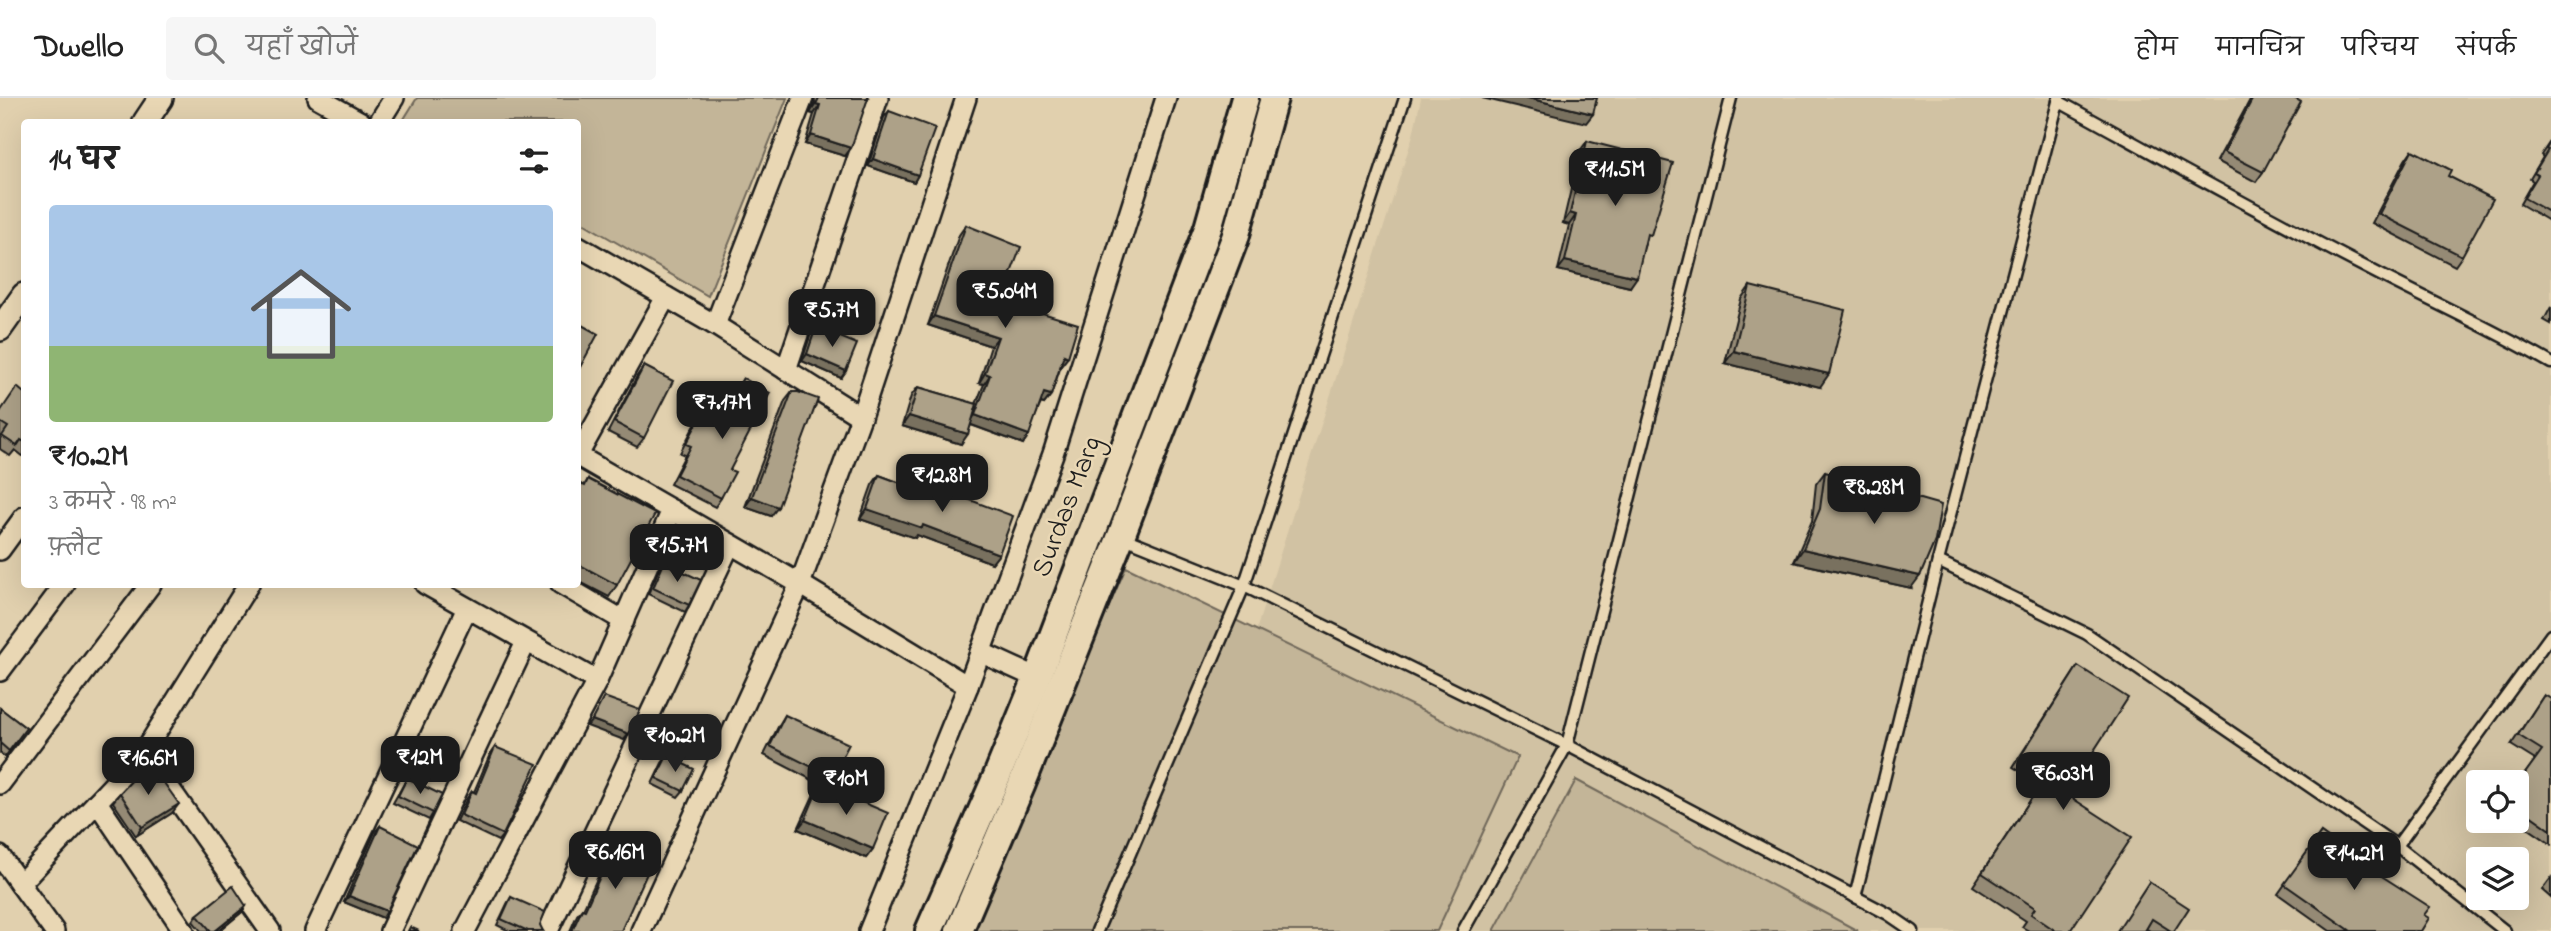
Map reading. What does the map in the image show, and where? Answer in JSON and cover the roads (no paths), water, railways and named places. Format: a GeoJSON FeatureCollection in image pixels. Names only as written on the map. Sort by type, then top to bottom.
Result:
{"type":"FeatureCollection","features":[{"type":"Feature","properties":{"kind":"main road","name":"Surdas Marg"},"geometry":{"type":"LineString","coordinates":[[929,931],[1037,678],[1208,228],[1245,98]]}},
{"type":"Feature","properties":{"kind":"main road"},"geometry":{"type":"LineString","coordinates":[[959,931],[1021,786],[1121,536],[1235,238],[1274,98]]}},
{"type":"Feature","properties":{"kind":"main road"},"geometry":{"type":"LineString","coordinates":[[1094,525],[1121,536]]}},
{"type":"Feature","properties":{"kind":"street"},"geometry":{"type":"LineString","coordinates":[[147,119],[161,98]]}},
{"type":"Feature","properties":{"kind":"street"},"geometry":{"type":"LineString","coordinates":[[318,98],[356,119]]}},
{"type":"Feature","properties":{"kind":"street"},"geometry":{"type":"LineString","coordinates":[[381,119],[394,98]]}},
{"type":"Feature","properties":{"kind":"street"},"geometry":{"type":"LineString","coordinates":[[715,325],[803,98]]}},
{"type":"Feature","properties":{"kind":"street"},"geometry":{"type":"LineString","coordinates":[[786,370],[877,98]]}},
{"type":"Feature","properties":{"kind":"street"},"geometry":{"type":"LineString","coordinates":[[641,931],[800,584],[861,417],[966,98]]}},
{"type":"Feature","properties":{"kind":"street"},"geometry":{"type":"LineString","coordinates":[[869,931],[968,686],[1053,454],[1166,98]]}},
{"type":"Feature","properties":{"kind":"street"},"geometry":{"type":"LineString","coordinates":[[581,248],[715,325],[861,417]]}},
{"type":"Feature","properties":{"kind":"street"},"geometry":{"type":"LineString","coordinates":[[581,451],[666,297]]}},
{"type":"Feature","properties":{"kind":"street"},"geometry":{"type":"LineString","coordinates":[[0,330],[21,299]]}},
{"type":"Feature","properties":{"kind":"street"},"geometry":{"type":"LineString","coordinates":[[581,458],[800,584],[968,686]]}},
{"type":"Feature","properties":{"kind":"street"},"geometry":{"type":"LineString","coordinates":[[466,931],[597,681],[672,510]]}},
{"type":"Feature","properties":{"kind":"street"},"geometry":{"type":"LineString","coordinates":[[0,550],[21,521]]}},
{"type":"Feature","properties":{"kind":"street"},"geometry":{"type":"LineString","coordinates":[[548,931],[730,544]]}},
{"type":"Feature","properties":{"kind":"street"},"geometry":{"type":"LineString","coordinates":[[0,671],[62,588]]}},
{"type":"Feature","properties":{"kind":"street"},"geometry":{"type":"LineString","coordinates":[[0,784],[148,588]]}},
{"type":"Feature","properties":{"kind":"street"},"geometry":{"type":"LineString","coordinates":[[20,884],[144,752],[246,588]]}},
{"type":"Feature","properties":{"kind":"street"},"geometry":{"type":"LineString","coordinates":[[432,588],[597,681]]}},
{"type":"Feature","properties":{"kind":"street"},"geometry":{"type":"LineString","coordinates":[[568,588],[624,621]]}},
{"type":"Feature","properties":{"kind":"street"},"geometry":{"type":"LineString","coordinates":[[315,931],[467,608]]}},
{"type":"Feature","properties":{"kind":"street"},"geometry":{"type":"LineString","coordinates":[[390,931],[526,642]]}},
{"type":"Feature","properties":{"kind":"street"},"geometry":{"type":"LineString","coordinates":[[980,652],[1037,678]]}},
{"type":"Feature","properties":{"kind":"street"},"geometry":{"type":"LineString","coordinates":[[144,752],[270,931]]}},
{"type":"Feature","properties":{"kind":"street"},"geometry":{"type":"LineString","coordinates":[[97,802],[184,931]]}},
{"type":"Feature","properties":{"kind":"street"},"geometry":{"type":"LineString","coordinates":[[0,856],[54,931]]}},
{"type":"Feature","properties":{"kind":"lane"},"geometry":{"type":"LineString","coordinates":[[1097,931],[1244,586],[1405,98]]}},
{"type":"Feature","properties":{"kind":"lane"},"geometry":{"type":"LineString","coordinates":[[1463,931],[1567,745],[1731,98]]}},
{"type":"Feature","properties":{"kind":"lane"},"geometry":{"type":"LineString","coordinates":[[1855,897],[1938,561],[2058,100],[2290,228],[2498,332],[2551,363]]}},
{"type":"Feature","properties":{"kind":"lane"},"geometry":{"type":"LineString","coordinates":[[1121,536],[1244,586],[1567,745],[1855,897],[1913,931]]}},
{"type":"Feature","properties":{"kind":"lane"},"geometry":{"type":"LineString","coordinates":[[1938,561],[2087,634],[2397,846],[2505,931]]}},
{"type":"Feature","properties":{"kind":"lane"},"geometry":{"type":"LineString","coordinates":[[2397,846],[2549,641]]}}]}
